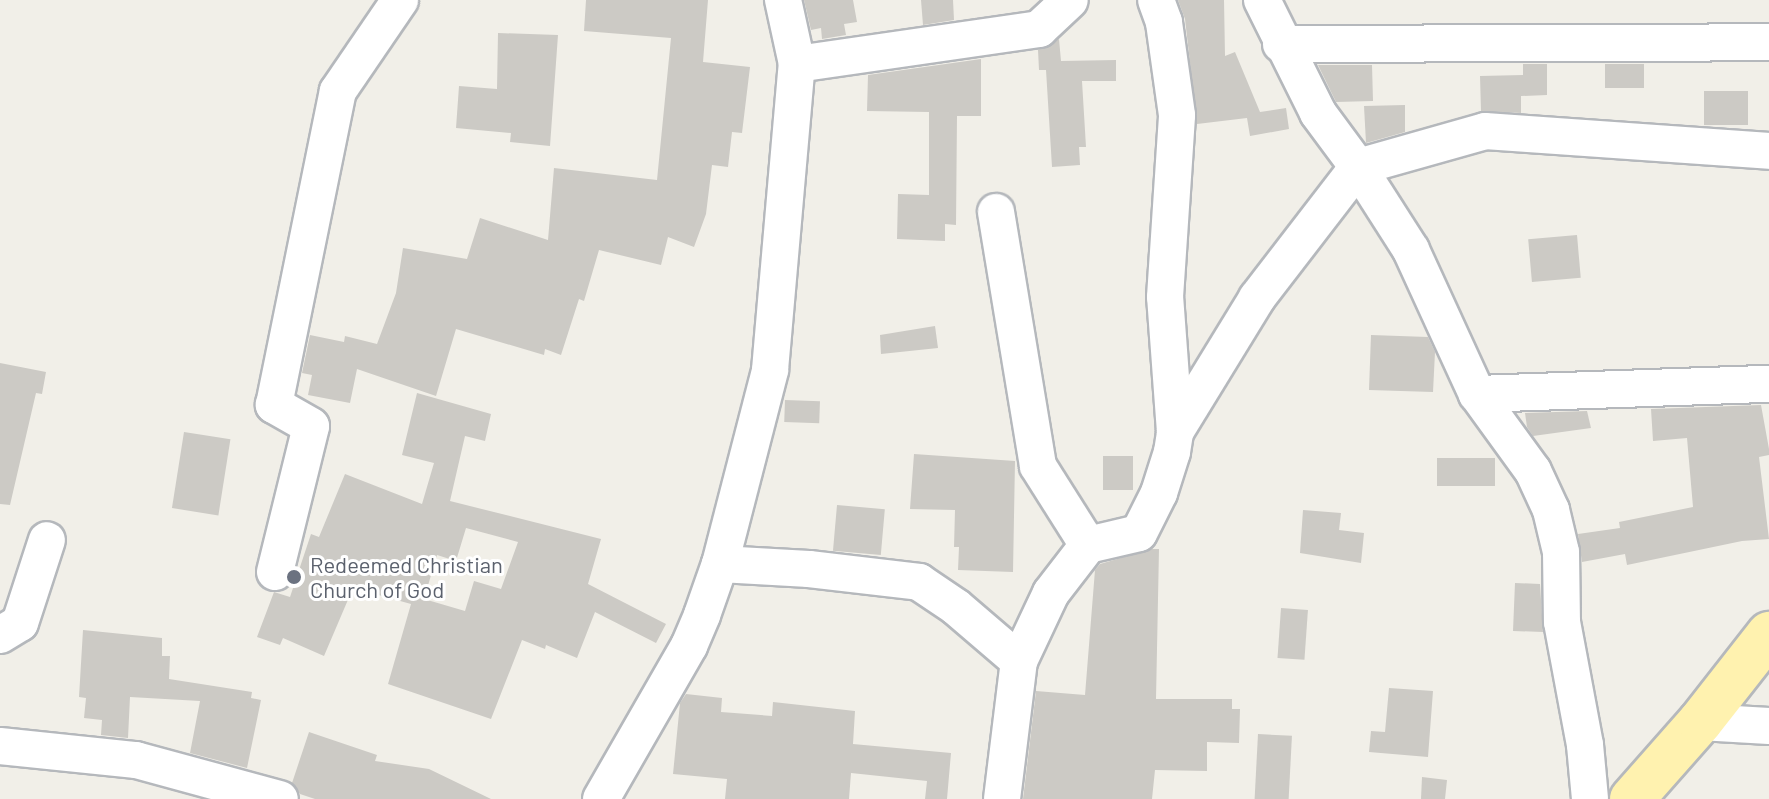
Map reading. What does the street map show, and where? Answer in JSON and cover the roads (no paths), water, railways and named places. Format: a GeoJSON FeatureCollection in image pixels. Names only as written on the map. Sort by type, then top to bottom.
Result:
{"type":"FeatureCollection","features":[{"type":"Feature","properties":{"kind":"main road"},"geometry":{"type":"LineString","coordinates":[[1632,799],[1700,722],[1769,634]]}},
{"type":"Feature","properties":{"kind":"street"},"geometry":{"type":"LineString","coordinates":[[275,572],[311,426],[274,405],[338,91],[400,0]]}},
{"type":"Feature","properties":{"kind":"street"},"geometry":{"type":"LineString","coordinates":[[601,799],[689,646],[720,564],[770,370],[797,64],[783,0]]}},
{"type":"Feature","properties":{"kind":"street"},"geometry":{"type":"LineString","coordinates":[[797,64],[1039,29],[1070,0]]}},
{"type":"Feature","properties":{"kind":"street"},"geometry":{"type":"LineString","coordinates":[[1156,0],[1164,22],[1177,115],[1165,297],[1175,432]]}},
{"type":"Feature","properties":{"kind":"street"},"geometry":{"type":"LineString","coordinates":[[1262,0],[1281,44],[1318,113],[1358,167],[1411,250],[1477,394],[1533,471],[1551,510],[1561,552],[1562,622],[1585,745],[1590,799]]}},
{"type":"Feature","properties":{"kind":"street"},"geometry":{"type":"LineString","coordinates":[[1281,44],[1769,42]]}},
{"type":"Feature","properties":{"kind":"street"},"geometry":{"type":"LineString","coordinates":[[1002,799],[1019,661],[1051,593],[1088,545],[1139,533],[1159,493],[1175,432],[1257,298],[1358,167],[1485,131],[1769,151]]}},
{"type":"Feature","properties":{"kind":"street"},"geometry":{"type":"LineString","coordinates":[[996,212],[1038,466],[1088,545]]}},
{"type":"Feature","properties":{"kind":"street"},"geometry":{"type":"LineString","coordinates":[[1477,394],[1769,384]]}},
{"type":"Feature","properties":{"kind":"street"},"geometry":{"type":"LineString","coordinates":[[0,635],[20,623],[47,540]]}},
{"type":"Feature","properties":{"kind":"street"},"geometry":{"type":"LineString","coordinates":[[720,564],[809,569],[919,582],[956,607],[1019,661]]}},
{"type":"Feature","properties":{"kind":"street"},"geometry":{"type":"LineString","coordinates":[[1700,722],[1769,726]]}},
{"type":"Feature","properties":{"kind":"street"},"geometry":{"type":"LineString","coordinates":[[0,746],[136,760],[280,799]]}},
{"type":"Feature","properties":{"kind":"place","name":"Redeemed Christian Church of God"},"geometry":{"type":"Point","coordinates":[294,577]}}]}
